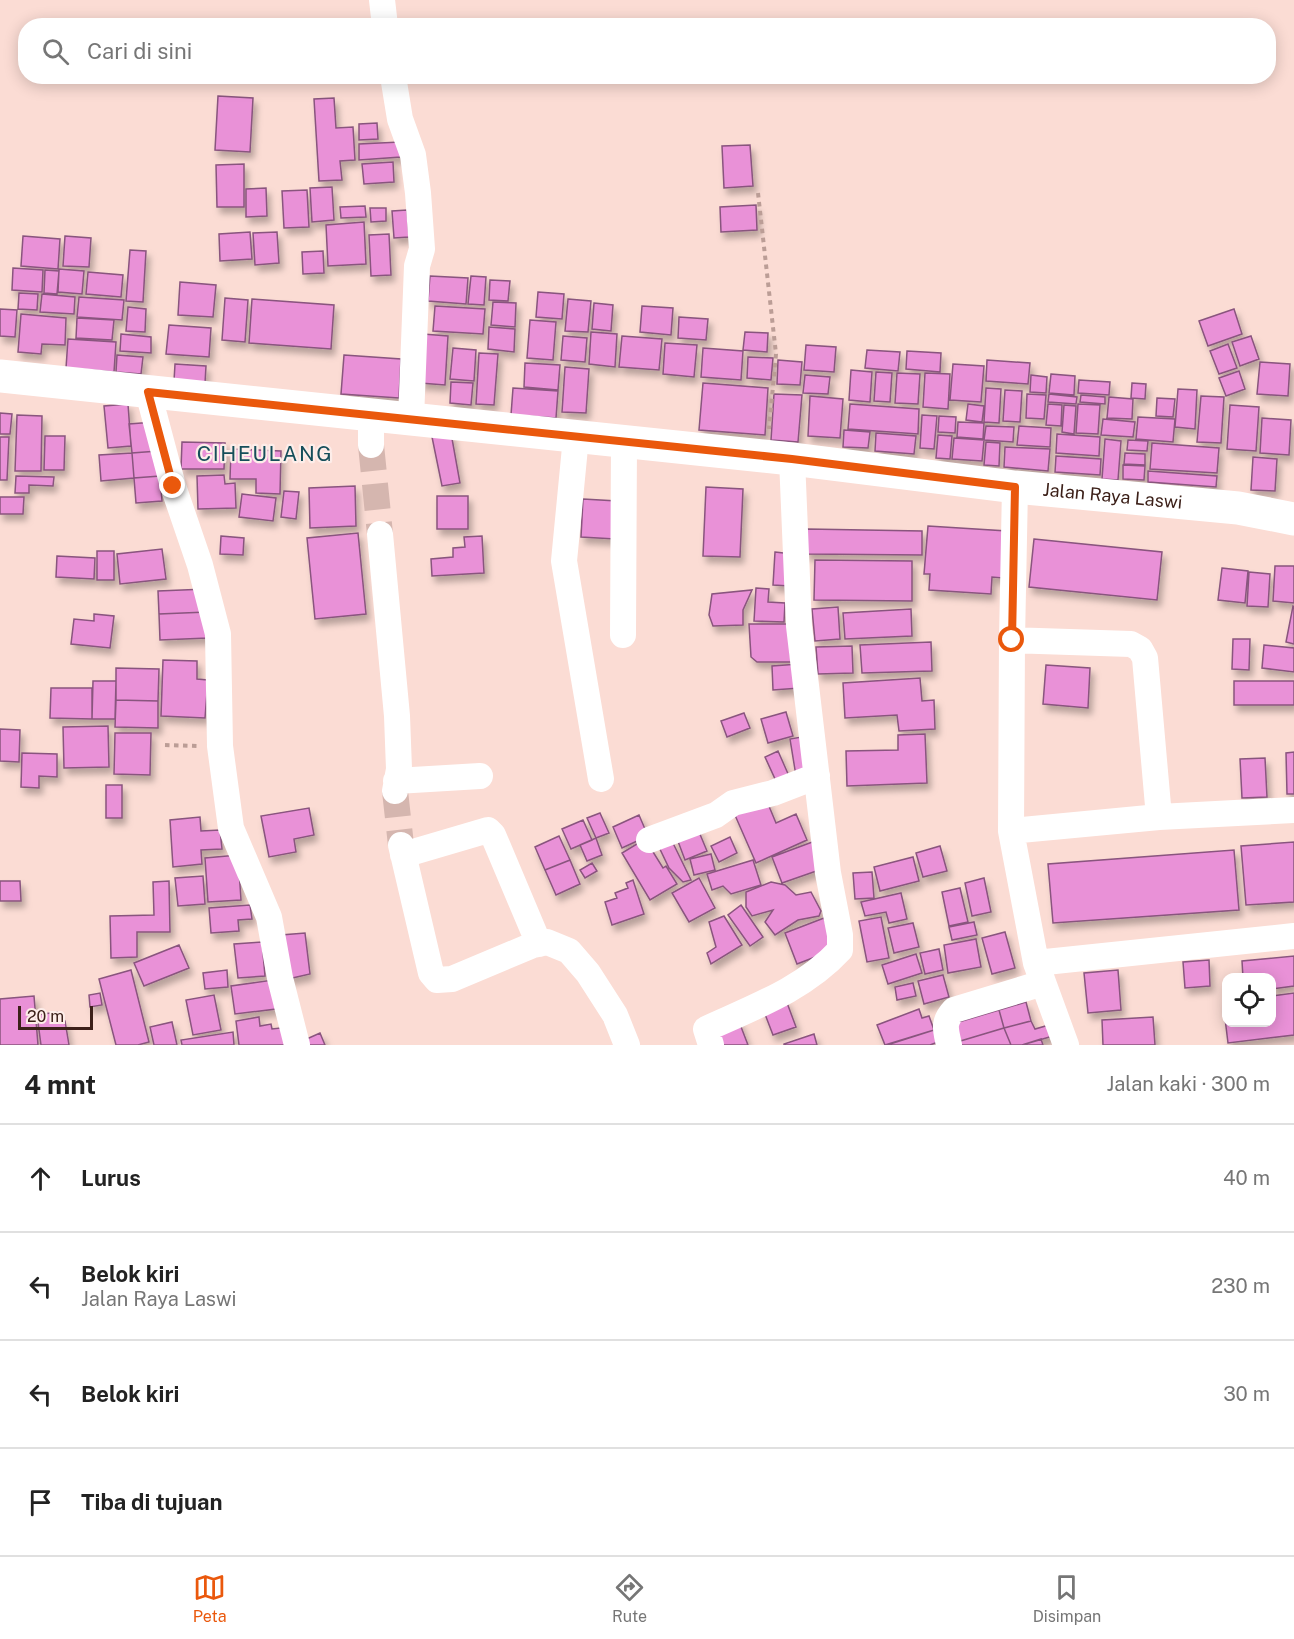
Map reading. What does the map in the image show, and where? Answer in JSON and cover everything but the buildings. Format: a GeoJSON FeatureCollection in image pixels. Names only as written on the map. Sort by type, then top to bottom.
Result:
{"type":"FeatureCollection","features":[{"type":"Feature","properties":{"kind":"main road","name":"Jalan Raya Laswi"},"geometry":{"type":"LineString","coordinates":[[0,376],[148,392],[372,430],[411,419],[779,458],[1015,487],[1238,508],[1294,519]]}},
{"type":"Feature","properties":{"kind":"street"},"geometry":{"type":"LineString","coordinates":[[382,0],[384,18]]}},
{"type":"Feature","properties":{"kind":"street"},"geometry":{"type":"LineString","coordinates":[[394,84],[400,119],[413,155],[422,249],[417,266],[411,419]]}},
{"type":"Feature","properties":{"kind":"street"},"geometry":{"type":"LineString","coordinates":[[148,392],[173,486],[200,565],[218,634],[220,746],[231,828],[269,917],[280,978],[297,1045]]}},
{"type":"Feature","properties":{"kind":"street"},"geometry":{"type":"LineString","coordinates":[[576,437],[564,561],[601,779]]}},
{"type":"Feature","properties":{"kind":"street"},"geometry":{"type":"LineString","coordinates":[[623,635],[624,442]]}},
{"type":"Feature","properties":{"kind":"street"},"geometry":{"type":"LineString","coordinates":[[711,1045],[706,1029],[783,995],[827,964],[840,950],[840,935],[828,873],[779,458]]}},
{"type":"Feature","properties":{"kind":"street"},"geometry":{"type":"LineString","coordinates":[[1015,487],[1011,831],[1040,973],[1066,1045]]}},
{"type":"Feature","properties":{"kind":"street"},"geometry":{"type":"LineString","coordinates":[[380,534],[397,716],[399,769],[395,786],[480,776]]}},
{"type":"Feature","properties":{"kind":"street"},"geometry":{"type":"LineString","coordinates":[[1012,640],[1131,644],[1140,649],[1145,658],[1159,817]]}},
{"type":"Feature","properties":{"kind":"street"},"geometry":{"type":"LineString","coordinates":[[650,840],[716,816],[733,803],[773,793],[817,776]]}},
{"type":"Feature","properties":{"kind":"street"},"geometry":{"type":"LineString","coordinates":[[1011,831],[1159,817],[1294,810]]}},
{"type":"Feature","properties":{"kind":"street"},"geometry":{"type":"LineString","coordinates":[[539,944],[493,835],[488,831],[402,850],[431,973],[437,980],[452,979],[548,942],[569,951],[588,973],[615,1015],[627,1045]]}},
{"type":"Feature","properties":{"kind":"street"},"geometry":{"type":"LineString","coordinates":[[949,1045],[946,1018],[954,1010],[1040,973],[1294,936]]}},
{"type":"Feature","properties":{"kind":"path"},"geometry":{"type":"LineString","coordinates":[[758,193],[776,354],[779,458]]}},
{"type":"Feature","properties":{"kind":"path"},"geometry":{"type":"LineString","coordinates":[[165,745],[220,746]]}},
{"type":"Feature","properties":{"kind":"tunnel"},"geometry":{"type":"LineString","coordinates":[[371,445],[380,534]]}},
{"type":"Feature","properties":{"kind":"tunnel"},"geometry":{"type":"LineString","coordinates":[[395,791],[401,845]]}},
{"type":"Feature","properties":{"kind":"district","name":"CIHEULANG"},"geometry":{"type":"Point","coordinates":[265,454]}},
{"type":"Feature","properties":{"kind":"route"},"geometry":{"type":"LineString","coordinates":[[173,486],[148,392],[792,459],[1015,487],[1012,640]]}}]}
